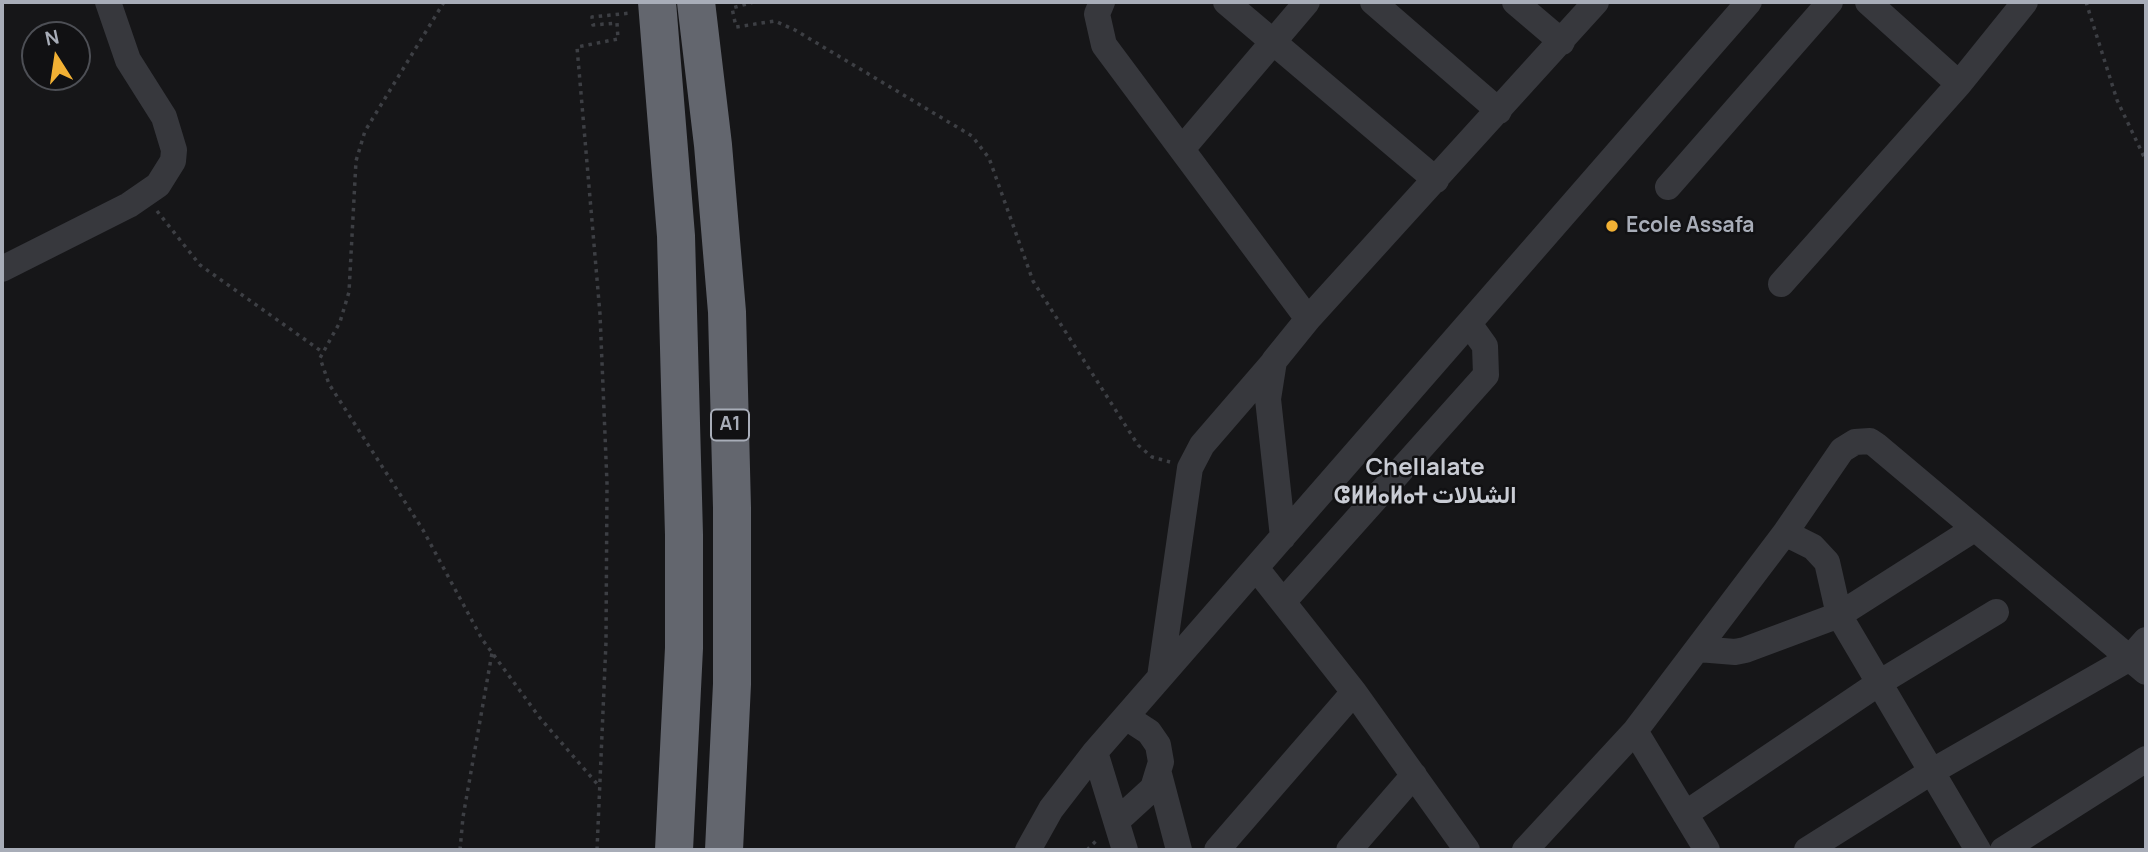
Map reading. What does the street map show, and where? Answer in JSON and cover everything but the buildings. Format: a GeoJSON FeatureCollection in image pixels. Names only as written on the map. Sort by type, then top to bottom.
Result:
{"type":"FeatureCollection","features":[{"type":"Feature","properties":{"kind":"highway","name":"A1"},"geometry":{"type":"LineString","coordinates":[[657,2],[676,236],[684,535],[684,648],[674,850]]}},
{"type":"Feature","properties":{"kind":"highway","name":"A1"},"geometry":{"type":"LineString","coordinates":[[696,2],[713,145],[727,312],[732,643],[724,850]]}},
{"type":"Feature","properties":{"kind":"street"},"geometry":{"type":"LineString","coordinates":[[2,269],[112,215],[158,185],[169,170],[174,149],[156,101],[128,60],[108,2]]}},
{"type":"Feature","properties":{"kind":"street"},"geometry":{"type":"LineString","coordinates":[[1102,2],[1097,14],[1104,45],[1128,81],[1308,319]]}},
{"type":"Feature","properties":{"kind":"street"},"geometry":{"type":"LineString","coordinates":[[1226,2],[1436,180]]}},
{"type":"Feature","properties":{"kind":"street"},"geometry":{"type":"LineString","coordinates":[[1182,149],[1307,2]]}},
{"type":"Feature","properties":{"kind":"street"},"geometry":{"type":"LineString","coordinates":[[1373,2],[1499,111]]}},
{"type":"Feature","properties":{"kind":"street"},"geometry":{"type":"LineString","coordinates":[[1515,2],[1562,42]]}},
{"type":"Feature","properties":{"kind":"street"},"geometry":{"type":"LineString","coordinates":[[1160,677],[1190,468],[1202,445],[1308,319],[1597,2]]}},
{"type":"Feature","properties":{"kind":"street"},"geometry":{"type":"LineString","coordinates":[[1028,850],[1051,810],[1095,752],[1749,2]]}},
{"type":"Feature","properties":{"kind":"street"},"geometry":{"type":"LineString","coordinates":[[1668,187],[1830,2]]}},
{"type":"Feature","properties":{"kind":"street"},"geometry":{"type":"LineString","coordinates":[[1868,2],[1959,84]]}},
{"type":"Feature","properties":{"kind":"street"},"geometry":{"type":"LineString","coordinates":[[1781,284],[1959,84],[2025,2]]}},
{"type":"Feature","properties":{"kind":"street"},"geometry":{"type":"LineString","coordinates":[[1283,602],[1486,374],[1485,346],[1469,326]]}},
{"type":"Feature","properties":{"kind":"street"},"geometry":{"type":"LineString","coordinates":[[1274,362],[1268,399],[1283,537]]}},
{"type":"Feature","properties":{"kind":"street"},"geometry":{"type":"LineString","coordinates":[[1525,850],[1635,732],[1785,533],[1842,450],[1855,442],[1864,441],[1876,445],[1974,528],[2141,657],[1931,772],[1807,850]]}},
{"type":"Feature","properties":{"kind":"street"},"geometry":{"type":"LineString","coordinates":[[1698,649],[1735,652],[1745,650],[1839,615],[1974,528]]}},
{"type":"Feature","properties":{"kind":"street"},"geometry":{"type":"LineString","coordinates":[[1785,533],[1813,547],[1827,562],[1839,615],[1978,850]]}},
{"type":"Feature","properties":{"kind":"street"},"geometry":{"type":"LineString","coordinates":[[1256,568],[1354,692],[1467,850]]}},
{"type":"Feature","properties":{"kind":"street"},"geometry":{"type":"LineString","coordinates":[[1685,814],[1879,683],[1996,612]]}},
{"type":"Feature","properties":{"kind":"street"},"geometry":{"type":"LineString","coordinates":[[1217,850],[1354,692]]}},
{"type":"Feature","properties":{"kind":"street"},"geometry":{"type":"LineString","coordinates":[[1118,820],[1153,788],[1161,762],[1158,745],[1139,723],[1126,717]]}},
{"type":"Feature","properties":{"kind":"street"},"geometry":{"type":"LineString","coordinates":[[1635,732],[1707,850]]}},
{"type":"Feature","properties":{"kind":"street"},"geometry":{"type":"LineString","coordinates":[[1095,752],[1125,850]]}},
{"type":"Feature","properties":{"kind":"street"},"geometry":{"type":"LineString","coordinates":[[2003,850],[2146,759]]}},
{"type":"Feature","properties":{"kind":"street"},"geometry":{"type":"LineString","coordinates":[[1159,774],[1179,850]]}},
{"type":"Feature","properties":{"kind":"street"},"geometry":{"type":"LineString","coordinates":[[1349,850],[1414,775]]}},
{"type":"Feature","properties":{"kind":"path"},"geometry":{"type":"LineString","coordinates":[[444,2],[365,131],[356,160],[349,292],[340,322],[321,351],[322,370],[423,530],[492,653],[540,718],[601,788]]}},
{"type":"Feature","properties":{"kind":"path"},"geometry":{"type":"LineString","coordinates":[[754,2],[732,8],[736,27],[775,21],[972,136],[989,158],[1033,281],[1138,445],[1152,457],[1190,468]]}},
{"type":"Feature","properties":{"kind":"path"},"geometry":{"type":"LineString","coordinates":[[2086,2],[2117,100],[2146,161]]}},
{"type":"Feature","properties":{"kind":"path"},"geometry":{"type":"LineString","coordinates":[[597,850],[601,788],[607,483],[600,314],[577,47],[618,39],[617,23],[593,25],[592,17],[603,16]]}},
{"type":"Feature","properties":{"kind":"path"},"geometry":{"type":"LineString","coordinates":[[145,195],[200,265],[321,351]]}},
{"type":"Feature","properties":{"kind":"path"},"geometry":{"type":"LineString","coordinates":[[460,850],[463,817],[492,653]]}},
{"type":"Feature","properties":{"kind":"place","name":"Ecole Assafa"},"geometry":{"type":"Point","coordinates":[1612,226]}},
{"type":"Feature","properties":{"kind":"district","name":"Chellalate ⵛⵍⵍⴰⵍⴰⵜ الشلالات"},"geometry":{"type":"Point","coordinates":[1425,482]}}]}
